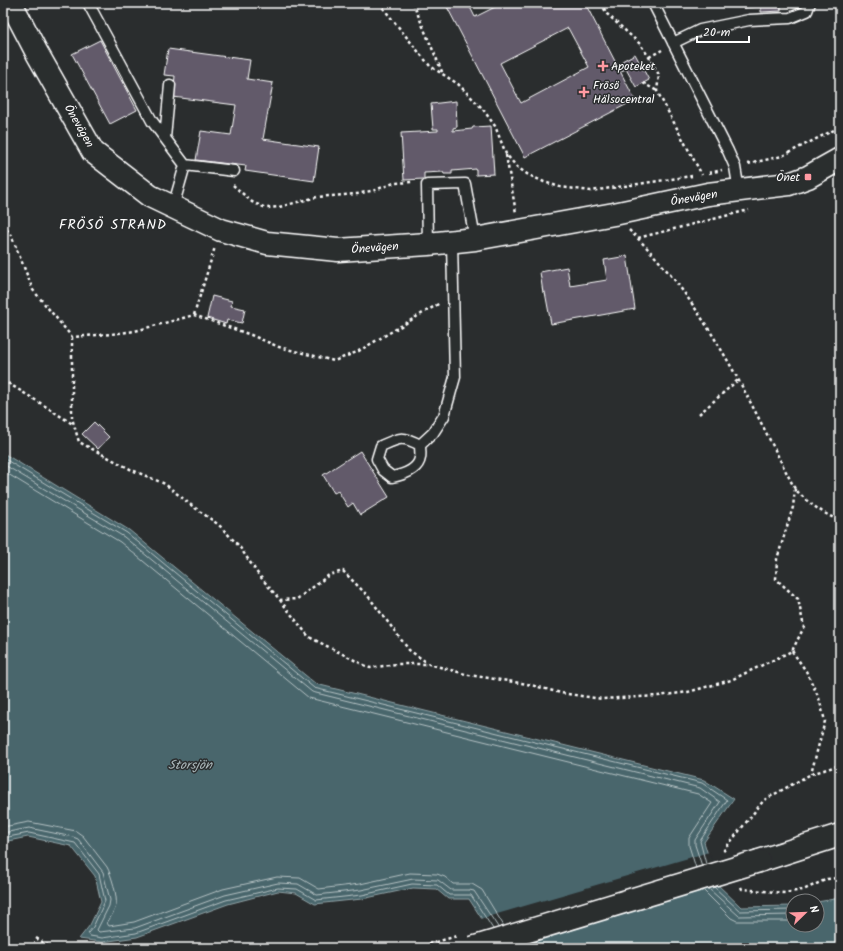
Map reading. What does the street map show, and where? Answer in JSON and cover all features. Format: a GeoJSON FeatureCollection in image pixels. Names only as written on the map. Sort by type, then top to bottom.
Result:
{"type":"FeatureCollection","features":[{"type":"Feature","properties":{"kind":"street","name":"Önevägen"},"geometry":{"type":"LineString","coordinates":[[11,3],[37,53],[93,152],[150,196],[222,230],[267,243],[338,250],[428,244],[475,239],[614,214],[705,184],[739,191],[789,184],[808,177],[840,159]]}},
{"type":"Feature","properties":{"kind":"street"},"geometry":{"type":"LineString","coordinates":[[472,948],[759,861],[840,834]]}},
{"type":"Feature","properties":{"kind":"lane"},"geometry":{"type":"LineString","coordinates":[[88,3],[152,121],[185,165],[234,171]]}},
{"type":"Feature","properties":{"kind":"lane"},"geometry":{"type":"LineString","coordinates":[[653,3],[735,167],[739,191]]}},
{"type":"Feature","properties":{"kind":"lane"},"geometry":{"type":"LineString","coordinates":[[673,43],[700,30],[749,20],[790,18],[807,11],[810,3]]}},
{"type":"Feature","properties":{"kind":"lane"},"geometry":{"type":"LineString","coordinates":[[165,138],[170,85]]}},
{"type":"Feature","properties":{"kind":"lane"},"geometry":{"type":"LineString","coordinates":[[173,207],[185,165]]}},
{"type":"Feature","properties":{"kind":"lane"},"geometry":{"type":"LineString","coordinates":[[428,244],[427,185],[465,184],[475,239]]}},
{"type":"Feature","properties":{"kind":"lane"},"geometry":{"type":"LineString","coordinates":[[420,445],[408,439],[395,439],[381,446],[377,459],[383,470],[392,476],[406,474],[417,465],[420,458],[420,445],[433,433],[444,416],[455,377],[452,242]]}},
{"type":"Feature","properties":{"kind":"path"},"geometry":{"type":"LineString","coordinates":[[379,3],[430,66],[458,84],[482,108],[495,126],[506,154],[519,230]]}},
{"type":"Feature","properties":{"kind":"path"},"geometry":{"type":"LineString","coordinates":[[413,3],[443,74]]}},
{"type":"Feature","properties":{"kind":"path"},"geometry":{"type":"LineString","coordinates":[[602,3],[607,14],[640,44],[650,57],[659,74],[657,91],[705,184],[735,167],[782,156],[840,127]]}},
{"type":"Feature","properties":{"kind":"path"},"geometry":{"type":"LineString","coordinates":[[643,84],[657,91]]}},
{"type":"Feature","properties":{"kind":"path"},"geometry":{"type":"LineString","coordinates":[[506,154],[516,166],[527,174],[544,182],[560,187],[591,191],[693,176]]}},
{"type":"Feature","properties":{"kind":"path"},"geometry":{"type":"LineString","coordinates":[[217,169],[252,202],[266,208],[279,207],[317,197],[357,194],[375,190],[394,183],[418,182],[427,185]]}},
{"type":"Feature","properties":{"kind":"path"},"geometry":{"type":"LineString","coordinates":[[591,191],[655,257],[692,303],[726,357],[795,489],[809,503],[821,512],[840,522]]}},
{"type":"Feature","properties":{"kind":"path"},"geometry":{"type":"LineString","coordinates":[[637,238],[756,208]]}},
{"type":"Feature","properties":{"kind":"path"},"geometry":{"type":"LineString","coordinates":[[3,224],[12,237],[33,290],[72,337],[72,418],[79,442],[132,470],[165,484],[190,506],[218,525],[240,546],[258,574],[309,637],[370,668],[396,664],[429,664],[469,675],[527,684],[561,693],[602,699],[658,696],[688,692],[731,680],[792,651],[804,627],[798,599],[776,579],[777,559],[793,506],[795,489]]}},
{"type":"Feature","properties":{"kind":"path"},"geometry":{"type":"LineString","coordinates":[[194,315],[215,248]]}},
{"type":"Feature","properties":{"kind":"path"},"geometry":{"type":"LineString","coordinates":[[72,337],[135,331],[194,315],[251,335],[279,347],[334,362],[357,352],[452,296]]}},
{"type":"Feature","properties":{"kind":"path"},"geometry":{"type":"LineString","coordinates":[[3,380],[74,426]]}},
{"type":"Feature","properties":{"kind":"path"},"geometry":{"type":"LineString","coordinates":[[699,414],[738,380]]}},
{"type":"Feature","properties":{"kind":"path"},"geometry":{"type":"LineString","coordinates":[[280,600],[297,599],[330,575],[343,571],[368,596],[409,650],[429,664]]}},
{"type":"Feature","properties":{"kind":"path"},"geometry":{"type":"LineString","coordinates":[[792,651],[806,671],[819,698],[825,721],[812,774]]}},
{"type":"Feature","properties":{"kind":"path"},"geometry":{"type":"LineString","coordinates":[[36,938],[52,948]]}},
{"type":"Feature","properties":{"kind":"path"},"geometry":{"type":"LineString","coordinates":[[417,948],[436,942]]}},
{"type":"Feature","properties":{"kind":"water","name":"Storsjön"},"geometry":{"type":"Polygon","coordinates":[[[3,453],[129,530],[316,684],[704,780],[734,799],[704,842],[717,884],[741,907],[785,906],[785,933],[825,933],[825,901],[840,898],[840,948],[491,948],[493,936],[469,899],[448,899],[436,889],[413,888],[362,899],[315,904],[296,893],[278,891],[228,904],[137,937],[102,942],[79,939],[90,925],[101,902],[95,876],[71,846],[28,837],[3,842],[3,453]]]}},
{"type":"Feature","properties":{"kind":"pier"},"geometry":{"type":"Polygon","coordinates":[[[709,852],[718,882],[491,936],[480,919],[709,852]]]}},
{"type":"Feature","properties":{"kind":"building"},"geometry":{"type":"Polygon","coordinates":[[[445,3],[468,3],[475,17],[503,3],[585,3],[635,100],[525,157],[445,3]],[[568,28],[500,63],[521,103],[589,67],[568,28]]]}},
{"type":"Feature","properties":{"kind":"building"},"geometry":{"type":"Polygon","coordinates":[[[743,3],[800,3],[799,8],[781,5],[781,11],[761,12],[761,6],[743,8],[743,3]]]}},
{"type":"Feature","properties":{"kind":"building"},"geometry":{"type":"Polygon","coordinates":[[[100,40],[137,110],[110,124],[72,54],[100,40]]]}},
{"type":"Feature","properties":{"kind":"building"},"geometry":{"type":"Polygon","coordinates":[[[168,49],[250,60],[247,79],[273,83],[263,139],[319,147],[314,181],[245,171],[246,166],[196,160],[201,131],[231,135],[236,105],[173,97],[175,76],[164,75],[168,49]]]}},
{"type":"Feature","properties":{"kind":"building"},"geometry":{"type":"Polygon","coordinates":[[[635,54],[649,80],[636,87],[626,69],[621,71],[618,65],[635,54]]]}},
{"type":"Feature","properties":{"kind":"building"},"geometry":{"type":"Polygon","coordinates":[[[456,101],[457,127],[453,128],[453,131],[472,129],[473,127],[491,126],[494,174],[476,175],[476,169],[452,171],[452,174],[444,174],[443,172],[424,173],[424,179],[404,180],[401,133],[438,131],[438,129],[433,129],[431,104],[456,101]]]}},
{"type":"Feature","properties":{"kind":"building"},"geometry":{"type":"Polygon","coordinates":[[[627,256],[635,309],[551,324],[545,292],[543,293],[540,272],[567,267],[570,286],[607,280],[604,260],[627,256]]]}},
{"type":"Feature","properties":{"kind":"building"},"geometry":{"type":"Polygon","coordinates":[[[212,296],[232,301],[231,306],[245,309],[242,323],[227,320],[226,324],[207,318],[212,296]]]}},
{"type":"Feature","properties":{"kind":"building"},"geometry":{"type":"Polygon","coordinates":[[[94,422],[109,437],[98,449],[82,434],[94,422]]]}},
{"type":"Feature","properties":{"kind":"building"},"geometry":{"type":"Polygon","coordinates":[[[360,451],[389,497],[360,515],[353,503],[348,507],[338,491],[334,493],[323,475],[360,451]]]}},
{"type":"Feature","properties":{"kind":"place","name":"Apoteket"},"geometry":{"type":"Point","coordinates":[603,66]}},
{"type":"Feature","properties":{"kind":"place","name":"Frösö Hälsocentral"},"geometry":{"type":"Point","coordinates":[584,92]}},
{"type":"Feature","properties":{"kind":"place","name":"Önet"},"geometry":{"type":"Point","coordinates":[808,177]}},
{"type":"Feature","properties":{"kind":"district","name":"FRÖSÖ STRAND"},"geometry":{"type":"Point","coordinates":[113,225]}}]}
